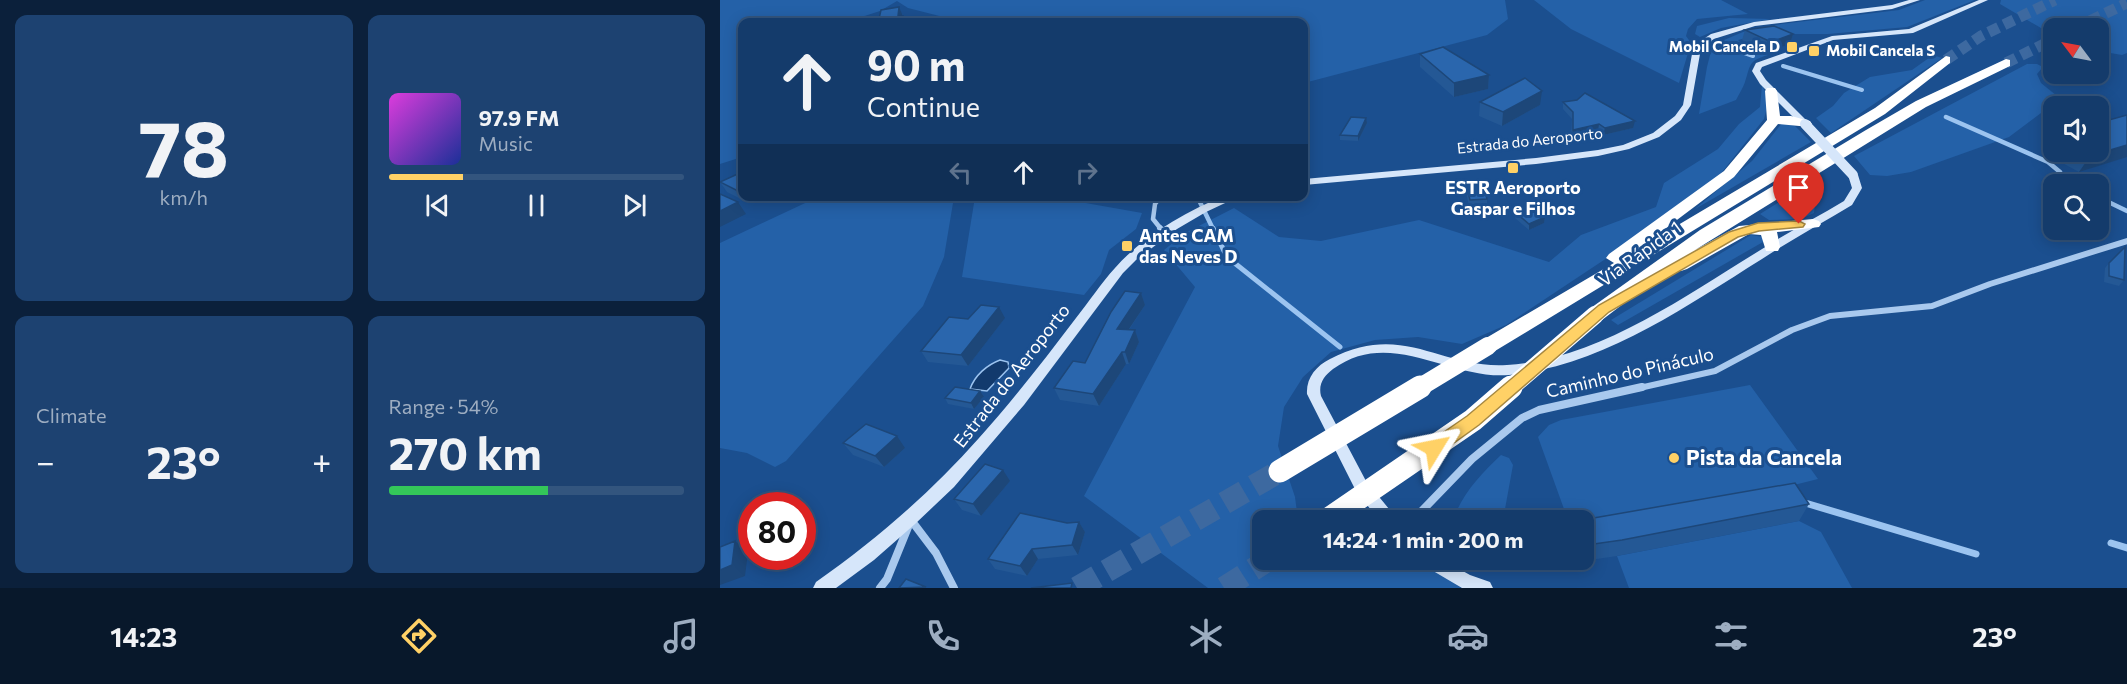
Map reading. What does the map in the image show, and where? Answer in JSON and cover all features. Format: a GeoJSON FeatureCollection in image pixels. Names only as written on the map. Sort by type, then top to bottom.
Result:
{"type":"FeatureCollection","features":[{"type":"Feature","properties":{"kind":"highway","name":"Via Rápida 1"},"geometry":{"type":"LineString","coordinates":[[1280,471],[1851,129],[1902,95],[1946,60]]}},
{"type":"Feature","properties":{"kind":"highway","name":"Via Rápida 1"},"geometry":{"type":"LineString","coordinates":[[1342,510],[1473,420],[1599,312],[1706,234],[1921,104],[2006,63]]}},
{"type":"Feature","properties":{"kind":"highway"},"geometry":{"type":"LineString","coordinates":[[1560,304],[1612,260],[1729,174],[1774,120],[1771,91]]}},
{"type":"Feature","properties":{"kind":"highway"},"geometry":{"type":"LineString","coordinates":[[1774,120],[1791,120],[1805,124]]}},
{"type":"Feature","properties":{"kind":"highway"},"geometry":{"type":"LineString","coordinates":[[1599,312],[1733,235],[1758,227],[1814,224]]}},
{"type":"Feature","properties":{"kind":"highway"},"geometry":{"type":"LineString","coordinates":[[1758,227],[1769,232],[1773,241],[1772,247]]}},
{"type":"Feature","properties":{"kind":"main road","name":"Estrada do Aeroporto"},"geometry":{"type":"LineString","coordinates":[[1873,9],[1898,0]]}},
{"type":"Feature","properties":{"kind":"main road","name":"Estrada do Aeroporto"},"geometry":{"type":"LineString","coordinates":[[1308,182],[1536,161],[1626,147],[1656,135],[1678,118],[1687,105],[1696,54],[1705,42],[1714,36],[1754,24],[1907,4],[1917,0]]}},
{"type":"Feature","properties":{"kind":"main road"},"geometry":{"type":"LineString","coordinates":[[1380,510],[1361,486],[1325,420],[1313,391],[1315,379],[1327,366],[1340,359],[1369,351],[1392,348],[1413,351],[1483,370],[1513,370],[1553,361],[1633,331],[1851,200],[1857,187],[1853,175],[1771,91],[1756,71],[1759,65],[1770,59],[1832,38],[1910,31],[1982,1]]}},
{"type":"Feature","properties":{"kind":"main road","name":"Estrada do Aeroporto"},"geometry":{"type":"LineString","coordinates":[[822,588],[853,568],[911,520],[977,453],[1119,270],[1168,228],[1201,209],[1223,201]]}},
{"type":"Feature","properties":{"kind":"main road"},"geometry":{"type":"LineString","coordinates":[[1446,570],[1465,581],[1484,588]]}},
{"type":"Feature","properties":{"kind":"street"},"geometry":{"type":"LineString","coordinates":[[1157,201],[1153,219],[1168,228]]}},
{"type":"Feature","properties":{"kind":"street","name":"Caminho do Pináculo"},"geometry":{"type":"LineString","coordinates":[[1423,510],[1501,433],[1532,413],[1716,371],[1792,330],[1830,316],[1932,306],[1990,284],[2127,241]]}},
{"type":"Feature","properties":{"kind":"street"},"geometry":{"type":"LineString","coordinates":[[880,588],[887,579],[911,520]]}},
{"type":"Feature","properties":{"kind":"street"},"geometry":{"type":"LineString","coordinates":[[911,520],[936,553],[954,588]]}},
{"type":"Feature","properties":{"kind":"shaded area"},"geometry":{"type":"Polygon","coordinates":[[[720,0],[1505,0],[1508,19],[1487,35],[1308,82],[1308,18],[947,18],[908,8],[897,1],[880,11],[858,18],[738,18],[738,158],[720,164],[720,0]]]}},
{"type":"Feature","properties":{"kind":"shaded area"},"geometry":{"type":"Polygon","coordinates":[[[1534,0],[1721,0],[1748,14],[1697,19],[1688,29],[1686,36],[1691,43],[1679,83],[1571,29],[1534,0]]]}},
{"type":"Feature","properties":{"kind":"shaded area"},"geometry":{"type":"Polygon","coordinates":[[[1925,0],[1975,0],[1907,27],[1828,34],[1764,34],[1738,40],[1745,47],[1768,55],[1751,64],[1736,100],[1699,114],[1711,51],[1717,43],[1743,32],[1781,24],[1899,10],[1925,0]]]}},
{"type":"Feature","properties":{"kind":"shaded area"},"geometry":{"type":"Polygon","coordinates":[[[2001,0],[2127,0],[2127,53],[2122,55],[2109,53],[2109,18],[2043,18],[2043,29],[2000,4],[2001,0]]]}},
{"type":"Feature","properties":{"kind":"shaded area"},"geometry":{"type":"Polygon","coordinates":[[[1729,18],[1771,19],[1721,28],[1700,37],[1695,34],[1697,26],[1729,18]]]}},
{"type":"Feature","properties":{"kind":"shaded area"},"geometry":{"type":"Polygon","coordinates":[[[1933,55],[1942,58],[1831,133],[1816,118],[1833,106],[1844,93],[1870,77],[1912,70],[1933,55]]]}},
{"type":"Feature","properties":{"kind":"shaded area"},"geometry":{"type":"Polygon","coordinates":[[[2027,64],[2037,64],[2043,67],[2037,74],[2041,83],[2057,96],[2043,96],[2043,111],[2009,137],[1911,172],[1887,176],[1870,175],[1854,156],[2027,64]]]}},
{"type":"Feature","properties":{"kind":"shaded area"},"geometry":{"type":"Polygon","coordinates":[[[1762,85],[1769,100],[1764,119],[1719,176],[1622,248],[1506,325],[1462,344],[1418,337],[1375,340],[1331,352],[1303,377],[1284,407],[1278,446],[1295,497],[1297,510],[1252,510],[1252,570],[1435,570],[1461,588],[1208,588],[1084,496],[1195,287],[1164,250],[1185,233],[1234,208],[1279,237],[1321,241],[1419,220],[1549,262],[1581,235],[1656,207],[1664,183],[1718,149],[1739,124],[1760,107],[1762,85]]]}},
{"type":"Feature","properties":{"kind":"shaded area"},"geometry":{"type":"Polygon","coordinates":[[[1782,123],[1795,126],[1811,142],[1695,209],[1752,161],[1782,123]]]}},
{"type":"Feature","properties":{"kind":"shaded area"},"geometry":{"type":"Polygon","coordinates":[[[1808,184],[1815,204],[1814,213],[1801,219],[1769,220],[1760,214],[1808,184]]]}},
{"type":"Feature","properties":{"kind":"shaded area"},"geometry":{"type":"Polygon","coordinates":[[[809,201],[953,201],[944,257],[923,306],[786,461],[775,467],[747,453],[720,448],[720,243],[809,201]]]}},
{"type":"Feature","properties":{"kind":"shaded area"},"geometry":{"type":"Polygon","coordinates":[[[974,201],[1074,201],[1142,213],[1136,229],[1109,250],[1101,274],[1084,295],[962,277],[974,201]]]}},
{"type":"Feature","properties":{"kind":"shaded area"},"geometry":{"type":"Polygon","coordinates":[[[1751,235],[1763,237],[1763,242],[1618,325],[1611,320],[1751,235]]]}},
{"type":"Feature","properties":{"kind":"shaded area"},"geometry":{"type":"Polygon","coordinates":[[[1000,360],[1008,362],[1009,368],[987,391],[970,389],[982,371],[1000,360]]]}},
{"type":"Feature","properties":{"kind":"shaded area","name":"Pista da Cancela"},"geometry":{"type":"Polygon","coordinates":[[[1750,385],[1818,479],[1605,532],[1594,526],[1594,510],[1564,510],[1538,437],[1549,425],[1561,420],[1750,385]]]}},
{"type":"Feature","properties":{"kind":"shaded area"},"geometry":{"type":"Polygon","coordinates":[[[1501,455],[1509,458],[1513,465],[1505,510],[1457,510],[1473,485],[1501,455]]]}},
{"type":"Feature","properties":{"kind":"shaded area"},"geometry":{"type":"Polygon","coordinates":[[[1799,521],[1821,532],[1852,588],[1629,588],[1617,556],[1799,521]]]}},
{"type":"Feature","properties":{"kind":"building"},"geometry":{"type":"Polygon","coordinates":[[[899,7],[898,16],[903,16],[903,18],[879,18],[881,10],[899,7]]]}},
{"type":"Feature","properties":{"kind":"building"},"geometry":{"type":"Polygon","coordinates":[[[1774,26],[1793,34],[1771,42],[1745,30],[1774,26]]]}},
{"type":"Feature","properties":{"kind":"building"},"geometry":{"type":"Polygon","coordinates":[[[1443,47],[1489,75],[1454,83],[1420,54],[1443,47]]]}},
{"type":"Feature","properties":{"kind":"building"},"geometry":{"type":"Polygon","coordinates":[[[1525,78],[1542,91],[1503,112],[1480,102],[1525,78]]]}},
{"type":"Feature","properties":{"kind":"building"},"geometry":{"type":"Polygon","coordinates":[[[1585,93],[1635,121],[1605,128],[1599,124],[1573,130],[1573,112],[1563,102],[1577,100],[1585,93]]]}},
{"type":"Feature","properties":{"kind":"building"},"geometry":{"type":"Polygon","coordinates":[[[2127,115],[2127,145],[2109,150],[2109,120],[2127,115]]]}},
{"type":"Feature","properties":{"kind":"building"},"geometry":{"type":"Polygon","coordinates":[[[1351,117],[1366,118],[1358,136],[1340,135],[1351,117]]]}},
{"type":"Feature","properties":{"kind":"building"},"geometry":{"type":"Polygon","coordinates":[[[738,174],[738,191],[720,182],[738,174]]]}},
{"type":"Feature","properties":{"kind":"building"},"geometry":{"type":"Polygon","coordinates":[[[1483,182],[1487,199],[1470,200],[1466,183],[1483,182]]]}},
{"type":"Feature","properties":{"kind":"building"},"geometry":{"type":"Polygon","coordinates":[[[720,194],[738,202],[720,211],[720,194]]]}},
{"type":"Feature","properties":{"kind":"building"},"geometry":{"type":"Polygon","coordinates":[[[1531,206],[1545,217],[1529,224],[1515,212],[1531,206]]]}},
{"type":"Feature","properties":{"kind":"building"},"geometry":{"type":"Polygon","coordinates":[[[2125,247],[2124,280],[2109,276],[2109,263],[2125,247]]]}},
{"type":"Feature","properties":{"kind":"building"},"geometry":{"type":"Polygon","coordinates":[[[1125,291],[1141,293],[1117,329],[1135,330],[1125,352],[1122,352],[1093,394],[1054,388],[1073,361],[1085,363],[1111,312],[1125,291]]]}},
{"type":"Feature","properties":{"kind":"building"},"geometry":{"type":"Polygon","coordinates":[[[981,305],[999,307],[961,355],[921,351],[949,317],[968,319],[981,305]]]}},
{"type":"Feature","properties":{"kind":"building"},"geometry":{"type":"Polygon","coordinates":[[[955,387],[980,391],[971,403],[945,398],[955,387]]]}},
{"type":"Feature","properties":{"kind":"building"},"geometry":{"type":"Polygon","coordinates":[[[866,424],[897,436],[875,456],[843,443],[866,424]]]}},
{"type":"Feature","properties":{"kind":"building"},"geometry":{"type":"Polygon","coordinates":[[[985,464],[1003,470],[973,504],[954,499],[985,464]]]}},
{"type":"Feature","properties":{"kind":"building"},"geometry":{"type":"Polygon","coordinates":[[[1795,483],[1809,504],[1594,544],[1594,518],[1795,483]]]}},
{"type":"Feature","properties":{"kind":"building"},"geometry":{"type":"Polygon","coordinates":[[[1020,513],[1067,523],[1079,522],[1072,545],[1032,549],[1020,566],[988,559],[1020,513]]]}},
{"type":"Feature","properties":{"kind":"building"},"geometry":{"type":"Polygon","coordinates":[[[735,541],[732,565],[720,570],[720,547],[735,541]]]}},
{"type":"Feature","properties":{"kind":"building"},"geometry":{"type":"Polygon","coordinates":[[[906,579],[926,587],[899,588],[906,579]]]}},
{"type":"Feature","properties":{"kind":"building"},"geometry":{"type":"Polygon","coordinates":[[[1072,583],[1071,588],[1031,588],[1072,583]]]}},
{"type":"Feature","properties":{"kind":"waterway"},"geometry":{"type":"LineString","coordinates":[[1736,50],[1753,56]]}},
{"type":"Feature","properties":{"kind":"waterway"},"geometry":{"type":"LineString","coordinates":[[1783,66],[1862,90]]}},
{"type":"Feature","properties":{"kind":"waterway"},"geometry":{"type":"LineString","coordinates":[[1946,117],[2048,162],[2060,172]]}},
{"type":"Feature","properties":{"kind":"waterway"},"geometry":{"type":"LineString","coordinates":[[1199,201],[1213,229]]}},
{"type":"Feature","properties":{"kind":"waterway"},"geometry":{"type":"LineString","coordinates":[[2109,202],[2127,211]]}},
{"type":"Feature","properties":{"kind":"waterway"},"geometry":{"type":"LineString","coordinates":[[1213,228],[1227,257],[1340,347]]}},
{"type":"Feature","properties":{"kind":"waterway"},"geometry":{"type":"LineString","coordinates":[[1802,502],[1976,554]]}},
{"type":"Feature","properties":{"kind":"waterway"},"geometry":{"type":"LineString","coordinates":[[2111,543],[2127,548]]}},
{"type":"Feature","properties":{"kind":"tunnel"},"geometry":{"type":"LineString","coordinates":[[1946,60],[1981,36],[2055,0]]}},
{"type":"Feature","properties":{"kind":"tunnel"},"geometry":{"type":"LineString","coordinates":[[2096,18],[2127,3]]}},
{"type":"Feature","properties":{"kind":"tunnel"},"geometry":{"type":"LineString","coordinates":[[2006,63],[2043,44]]}},
{"type":"Feature","properties":{"kind":"tunnel"},"geometry":{"type":"LineString","coordinates":[[1077,588],[1280,471]]}},
{"type":"Feature","properties":{"kind":"tunnel"},"geometry":{"type":"LineString","coordinates":[[1224,588],[1252,570]]}},
{"type":"Feature","properties":{"kind":"place","name":"Mobil Cancela D"},"geometry":{"type":"Point","coordinates":[1792,47]}},
{"type":"Feature","properties":{"kind":"place","name":"Mobil Cancela S"},"geometry":{"type":"Point","coordinates":[1814,51]}},
{"type":"Feature","properties":{"kind":"place","name":"ESTR Aeroporto Gaspar e Filhos"},"geometry":{"type":"Point","coordinates":[1513,168]}},
{"type":"Feature","properties":{"kind":"place","name":"Antes CAM das Neves D"},"geometry":{"type":"Point","coordinates":[1127,246]}},
{"type":"Feature","properties":{"kind":"place","name":"Pista da Cancela"},"geometry":{"type":"Point","coordinates":[1674,458]}},
{"type":"Feature","properties":{"kind":"route"},"geometry":{"type":"LineString","coordinates":[[1434,448],[1473,420],[1604,308],[1733,235],[1758,227],[1799,224]]}}]}
